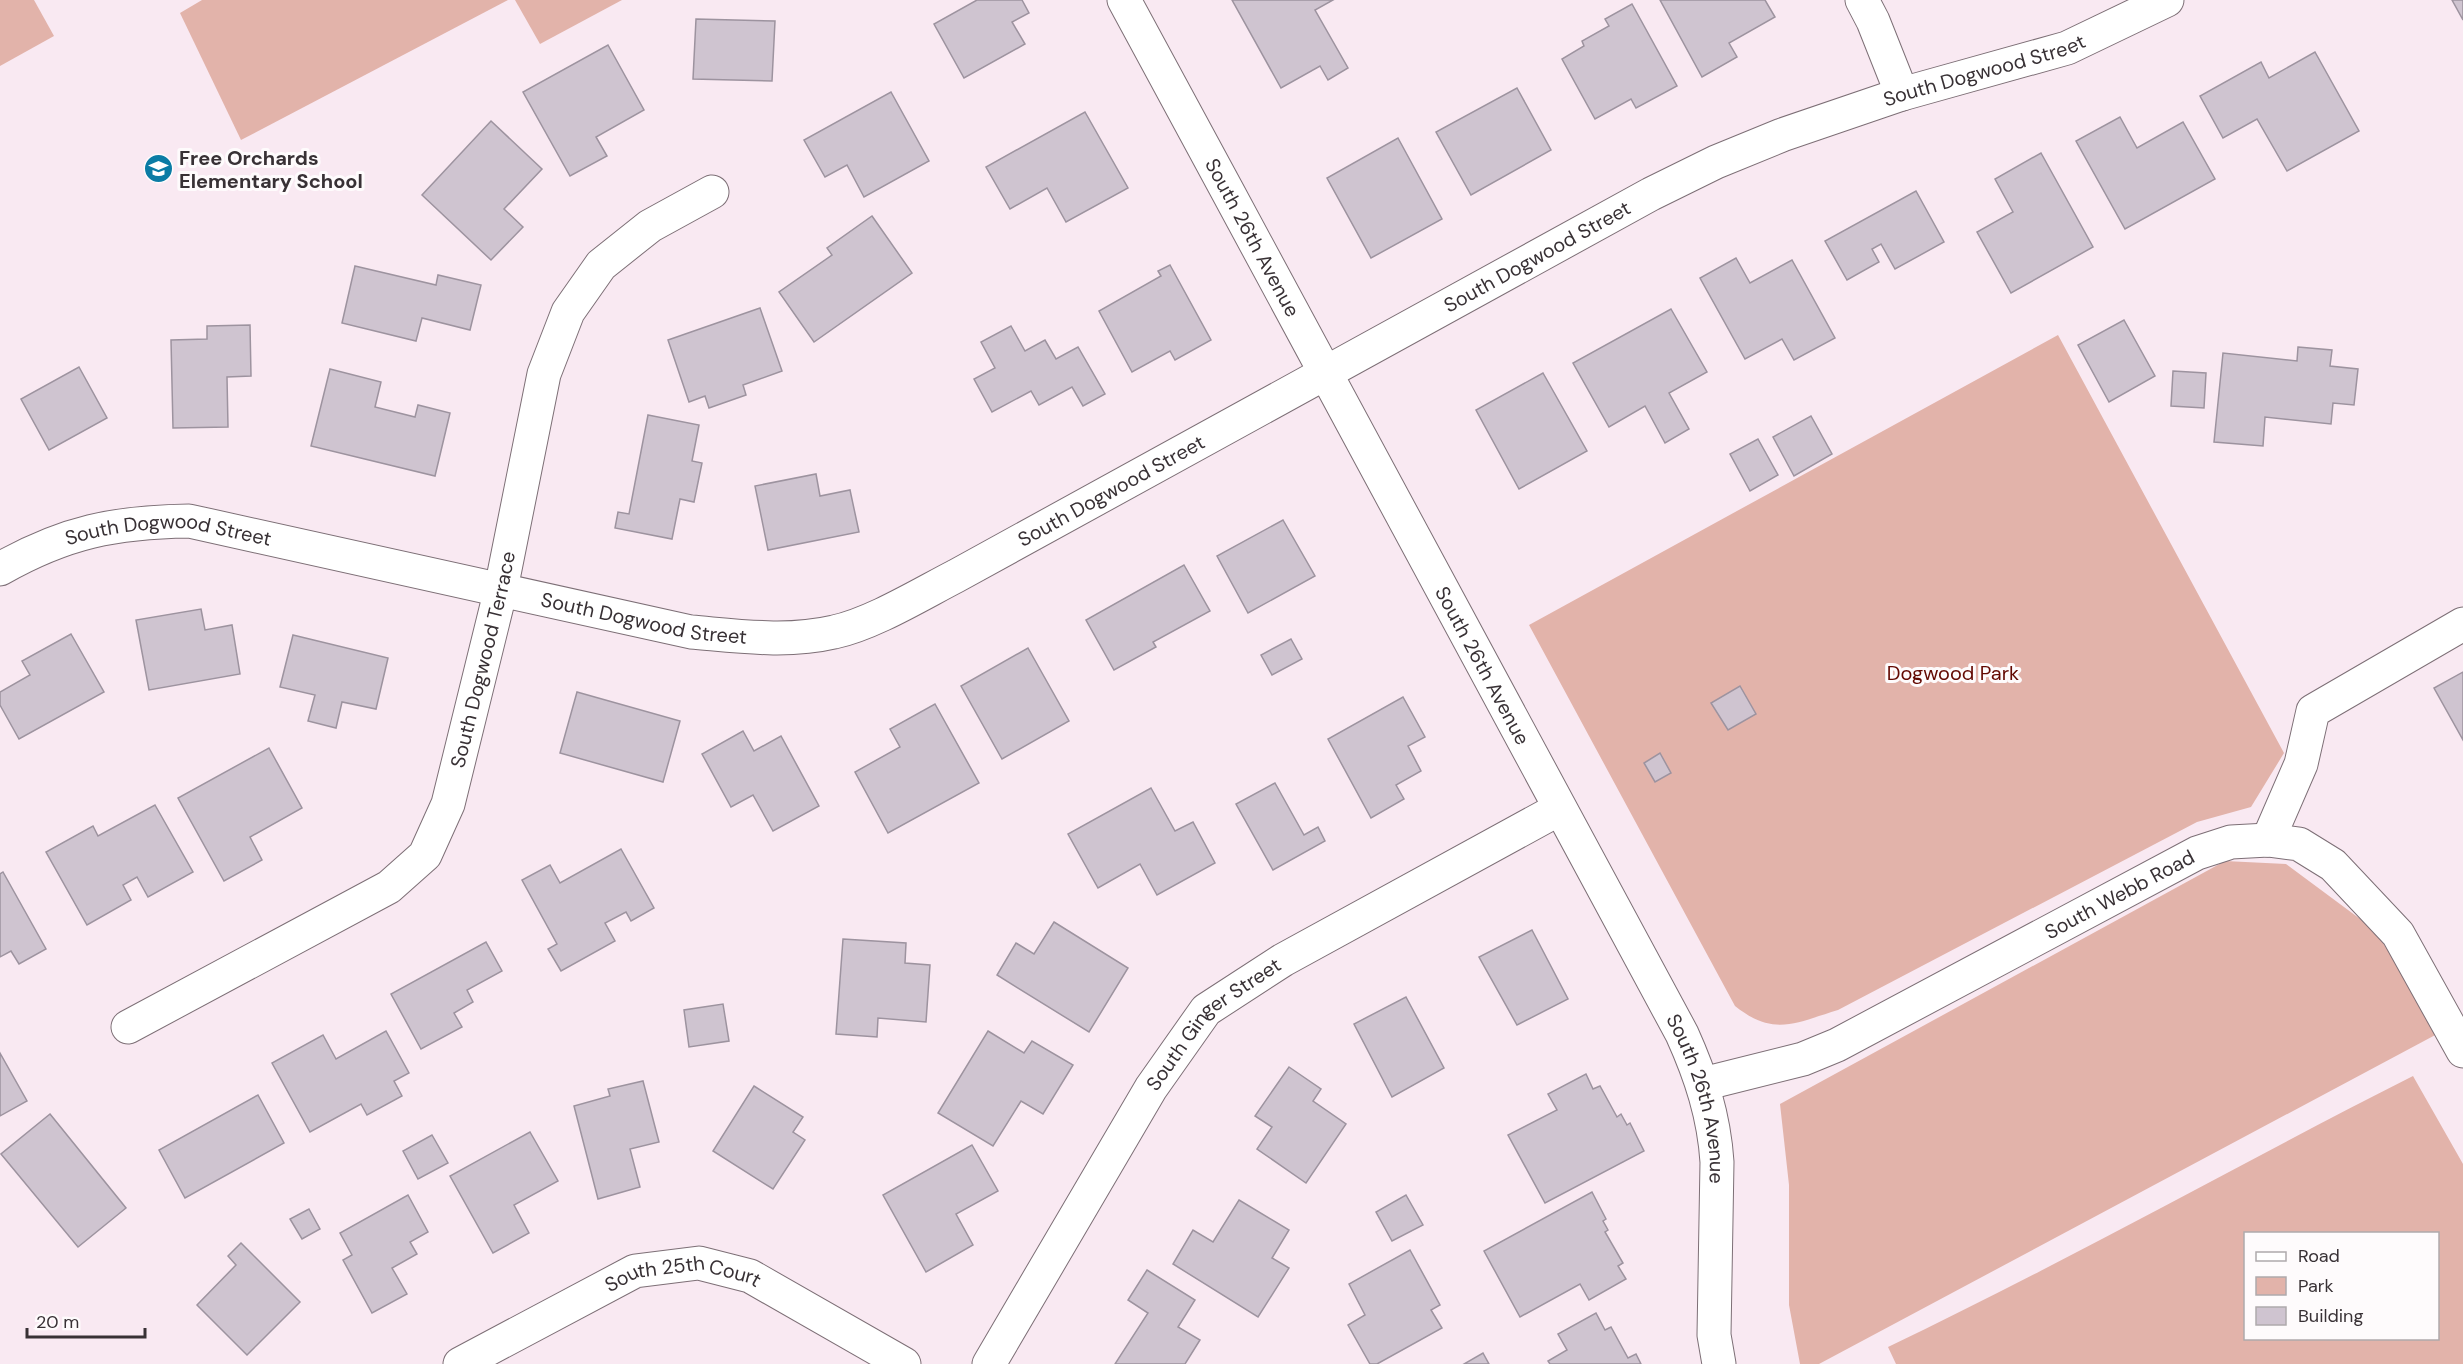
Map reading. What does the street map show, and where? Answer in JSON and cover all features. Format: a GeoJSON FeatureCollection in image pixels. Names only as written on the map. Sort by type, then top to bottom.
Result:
{"type":"FeatureCollection","features":[{"type":"Feature","properties":{"kind":"street","name":"South 26th Avenue"},"geometry":{"type":"LineString","coordinates":[[1124,0],[1682,1034],[1702,1084],[1715,1133],[1718,1162],[1714,1335],[1719,1364]]}},
{"type":"Feature","properties":{"kind":"street"},"geometry":{"type":"LineString","coordinates":[[1862,0],[1873,21],[1902,94]]}},
{"type":"Feature","properties":{"kind":"street","name":"South Dogwood Street"},"geometry":{"type":"LineString","coordinates":[[0,569],[59,539],[145,521],[189,521],[691,632],[768,638],[803,638],[837,632],[871,618],[956,576],[1651,194],[1716,162],[1782,135],[1902,94],[2067,48],[2167,0]]}},
{"type":"Feature","properties":{"kind":"street","name":"South Dogwood Terrace"},"geometry":{"type":"LineString","coordinates":[[128,1027],[389,887],[425,855],[448,804],[501,589],[544,374],[568,312],[601,265],[650,226],[712,192]]}},
{"type":"Feature","properties":{"kind":"street"},"geometry":{"type":"LineString","coordinates":[[2268,840],[2301,764],[2313,711],[2463,624]]}},
{"type":"Feature","properties":{"kind":"street","name":"South Ginger Street"},"geometry":{"type":"LineString","coordinates":[[989,1364],[1151,1088],[1206,1010],[1283,960],[1559,809]]}},
{"type":"Feature","properties":{"kind":"street","name":"South Webb Road"},"geometry":{"type":"LineString","coordinates":[[1702,1084],[1803,1059],[1838,1045],[2197,853],[2231,842],[2268,840],[2299,844],[2333,865],[2357,888],[2398,934],[2463,1051]]}},
{"type":"Feature","properties":{"kind":"street","name":"South 25th Court"},"geometry":{"type":"LineString","coordinates":[[460,1364],[635,1271],[699,1263],[750,1276],[904,1364]]}},
{"type":"Feature","properties":{"kind":"green space"},"geometry":{"type":"Polygon","coordinates":[[[0,0],[34,0],[54,36],[0,66],[0,0]]]}},
{"type":"Feature","properties":{"kind":"green space"},"geometry":{"type":"Polygon","coordinates":[[[202,0],[508,0],[241,140],[180,13],[202,0]]]}},
{"type":"Feature","properties":{"kind":"green space"},"geometry":{"type":"Polygon","coordinates":[[[515,0],[622,0],[540,44],[515,0]]]}},
{"type":"Feature","properties":{"kind":"green space","name":"Dogwood Park"},"geometry":{"type":"Polygon","coordinates":[[[2058,335],[2284,753],[2251,807],[2197,822],[1838,1010],[1785,1025],[1762,1022],[1735,1006],[1529,625],[2058,335]]]}},
{"type":"Feature","properties":{"kind":"green space"},"geometry":{"type":"Polygon","coordinates":[[[2225,861],[2286,864],[2375,930],[2439,1033],[1819,1364],[1800,1364],[1789,1305],[1789,1185],[1780,1104],[2225,861]]]}},
{"type":"Feature","properties":{"kind":"green space"},"geometry":{"type":"Polygon","coordinates":[[[2413,1076],[2463,1164],[2463,1364],[1896,1364],[1888,1347],[2020,1281],[2413,1076]]]}},
{"type":"Feature","properties":{"kind":"building"},"geometry":{"type":"Polygon","coordinates":[[[977,0],[1022,0],[1029,13],[1012,22],[1025,44],[964,78],[934,24],[977,0]]]}},
{"type":"Feature","properties":{"kind":"building"},"geometry":{"type":"Polygon","coordinates":[[[1232,0],[1333,0],[1315,10],[1348,68],[1328,80],[1320,66],[1281,88],[1232,0]]]}},
{"type":"Feature","properties":{"kind":"building"},"geometry":{"type":"Polygon","coordinates":[[[1660,0],[1765,0],[1775,17],[1729,43],[1737,57],[1702,77],[1660,0]]]}},
{"type":"Feature","properties":{"kind":"building"},"geometry":{"type":"Polygon","coordinates":[[[2452,0],[2463,0],[2463,20],[2452,0]]]}},
{"type":"Feature","properties":{"kind":"building"},"geometry":{"type":"Polygon","coordinates":[[[1632,4],[1677,86],[1636,108],[1631,99],[1595,119],[1562,59],[1584,46],[1582,41],[1609,26],[1605,19],[1632,4]]]}},
{"type":"Feature","properties":{"kind":"building"},"geometry":{"type":"Polygon","coordinates":[[[696,19],[775,21],[772,81],[693,79],[696,19]]]}},
{"type":"Feature","properties":{"kind":"building"},"geometry":{"type":"Polygon","coordinates":[[[608,45],[644,110],[596,137],[607,156],[570,176],[523,92],[608,45]]]}},
{"type":"Feature","properties":{"kind":"building"},"geometry":{"type":"Polygon","coordinates":[[[2315,52],[2359,131],[2287,171],[2257,119],[2223,138],[2200,96],[2261,62],[2269,78],[2315,52]]]}},
{"type":"Feature","properties":{"kind":"building"},"geometry":{"type":"Polygon","coordinates":[[[1517,88],[1551,150],[1471,195],[1436,132],[1517,88]]]}},
{"type":"Feature","properties":{"kind":"building"},"geometry":{"type":"Polygon","coordinates":[[[891,92],[929,161],[864,197],[847,165],[825,177],[804,140],[891,92]]]}},
{"type":"Feature","properties":{"kind":"building"},"geometry":{"type":"Polygon","coordinates":[[[1085,112],[1128,188],[1066,222],[1047,188],[1010,209],[986,167],[1085,112]]]}},
{"type":"Feature","properties":{"kind":"building"},"geometry":{"type":"Polygon","coordinates":[[[2120,117],[2137,148],[2183,122],[2215,179],[2125,229],[2076,141],[2120,117]]]}},
{"type":"Feature","properties":{"kind":"building"},"geometry":{"type":"Polygon","coordinates":[[[491,121],[542,169],[504,209],[523,227],[491,260],[422,195],[491,121]]]}},
{"type":"Feature","properties":{"kind":"building"},"geometry":{"type":"Polygon","coordinates":[[[1398,138],[1442,219],[1371,258],[1327,178],[1398,138]]]}},
{"type":"Feature","properties":{"kind":"building"},"geometry":{"type":"Polygon","coordinates":[[[2041,153],[2093,247],[2011,293],[1977,232],[2013,212],[1995,179],[2041,153]]]}},
{"type":"Feature","properties":{"kind":"building"},"geometry":{"type":"Polygon","coordinates":[[[1916,191],[1944,242],[1895,269],[1881,244],[1872,249],[1879,262],[1847,280],[1825,241],[1916,191]]]}},
{"type":"Feature","properties":{"kind":"building"},"geometry":{"type":"Polygon","coordinates":[[[872,216],[912,273],[814,342],[779,292],[832,255],[827,248],[872,216]]]}},
{"type":"Feature","properties":{"kind":"building"},"geometry":{"type":"Polygon","coordinates":[[[1736,258],[1750,283],[1792,260],[1835,338],[1794,360],[1782,339],[1745,359],[1700,278],[1736,258]]]}},
{"type":"Feature","properties":{"kind":"building"},"geometry":{"type":"Polygon","coordinates":[[[1170,265],[1211,340],[1175,360],[1170,351],[1132,372],[1099,311],[1161,276],[1158,271],[1170,265]]]}},
{"type":"Feature","properties":{"kind":"building"},"geometry":{"type":"Polygon","coordinates":[[[355,266],[436,285],[438,275],[481,285],[470,330],[422,318],[416,341],[342,323],[355,266]]]}},
{"type":"Feature","properties":{"kind":"building"},"geometry":{"type":"Polygon","coordinates":[[[760,308],[782,371],[743,385],[746,395],[709,408],[705,396],[689,402],[668,340],[760,308]]]}},
{"type":"Feature","properties":{"kind":"building"},"geometry":{"type":"Polygon","coordinates":[[[1671,309],[1707,372],[1669,393],[1689,429],[1665,443],[1645,406],[1609,427],[1573,363],[1671,309]]]}},
{"type":"Feature","properties":{"kind":"building"},"geometry":{"type":"Polygon","coordinates":[[[2124,320],[2155,376],[2109,402],[2078,345],[2124,320]]]}},
{"type":"Feature","properties":{"kind":"building"},"geometry":{"type":"Polygon","coordinates":[[[250,325],[251,376],[227,377],[228,427],[173,428],[171,340],[207,339],[207,326],[250,325]]]}},
{"type":"Feature","properties":{"kind":"building"},"geometry":{"type":"Polygon","coordinates":[[[1011,326],[1025,351],[1045,340],[1056,359],[1078,347],[1105,394],[1083,406],[1072,387],[1039,405],[1031,391],[992,412],[974,379],[995,368],[981,342],[1011,326]]]}},
{"type":"Feature","properties":{"kind":"building"},"geometry":{"type":"Polygon","coordinates":[[[2298,347],[2332,350],[2330,366],[2358,369],[2354,405],[2333,403],[2331,424],[2265,417],[2263,446],[2214,442],[2223,353],[2297,361],[2298,347]]]}},
{"type":"Feature","properties":{"kind":"building"},"geometry":{"type":"Polygon","coordinates":[[[79,367],[107,418],[49,450],[21,399],[79,367]]]}},
{"type":"Feature","properties":{"kind":"building"},"geometry":{"type":"Polygon","coordinates":[[[330,369],[381,382],[375,407],[415,417],[418,405],[450,413],[435,476],[311,446],[330,369]]]}},
{"type":"Feature","properties":{"kind":"building"},"geometry":{"type":"Polygon","coordinates":[[[2173,371],[2206,373],[2204,408],[2171,406],[2173,371]]]}},
{"type":"Feature","properties":{"kind":"building"},"geometry":{"type":"Polygon","coordinates":[[[1543,373],[1587,451],[1519,489],[1476,410],[1543,373]]]}},
{"type":"Feature","properties":{"kind":"building"},"geometry":{"type":"Polygon","coordinates":[[[648,415],[699,425],[692,461],[702,463],[694,502],[680,499],[672,539],[615,528],[618,512],[629,514],[648,415]]]}},
{"type":"Feature","properties":{"kind":"building"},"geometry":{"type":"Polygon","coordinates":[[[1811,416],[1832,454],[1794,476],[1773,437],[1811,416]]]}},
{"type":"Feature","properties":{"kind":"building"},"geometry":{"type":"Polygon","coordinates":[[[1758,439],[1778,475],[1750,491],[1730,454],[1758,439]]]}},
{"type":"Feature","properties":{"kind":"building"},"geometry":{"type":"Polygon","coordinates":[[[816,474],[820,496],[850,490],[859,532],[768,550],[755,486],[816,474]]]}},
{"type":"Feature","properties":{"kind":"building"},"geometry":{"type":"Polygon","coordinates":[[[1283,520],[1315,576],[1248,613],[1217,556],[1283,520]]]}},
{"type":"Feature","properties":{"kind":"building"},"geometry":{"type":"Polygon","coordinates":[[[1184,565],[1210,611],[1153,642],[1156,647],[1114,670],[1086,620],[1184,565]]]}},
{"type":"Feature","properties":{"kind":"building"},"geometry":{"type":"Polygon","coordinates":[[[201,609],[205,630],[232,625],[240,674],[149,690],[136,620],[201,609]]]}},
{"type":"Feature","properties":{"kind":"building"},"geometry":{"type":"Polygon","coordinates":[[[71,634],[104,692],[19,739],[0,705],[0,692],[30,675],[22,661],[71,634]]]}},
{"type":"Feature","properties":{"kind":"building"},"geometry":{"type":"Polygon","coordinates":[[[293,635],[388,658],[376,709],[342,702],[336,728],[308,721],[315,695],[280,687],[293,635]]]}},
{"type":"Feature","properties":{"kind":"building"},"geometry":{"type":"Polygon","coordinates":[[[1291,639],[1302,659],[1272,675],[1261,655],[1291,639]]]}},
{"type":"Feature","properties":{"kind":"building"},"geometry":{"type":"Polygon","coordinates":[[[1028,648],[1069,721],[1002,759],[961,686],[1028,648]]]}},
{"type":"Feature","properties":{"kind":"building"},"geometry":{"type":"Polygon","coordinates":[[[2463,672],[2463,740],[2434,688],[2463,672]]]}},
{"type":"Feature","properties":{"kind":"building"},"geometry":{"type":"Polygon","coordinates":[[[1740,686],[1756,714],[1728,730],[1711,703],[1740,686]]]}},
{"type":"Feature","properties":{"kind":"building"},"geometry":{"type":"Polygon","coordinates":[[[577,692],[680,721],[663,782],[560,753],[577,692]]]}},
{"type":"Feature","properties":{"kind":"building"},"geometry":{"type":"Polygon","coordinates":[[[1403,697],[1425,737],[1408,746],[1421,771],[1396,785],[1404,799],[1371,818],[1328,739],[1403,697]]]}},
{"type":"Feature","properties":{"kind":"building"},"geometry":{"type":"Polygon","coordinates":[[[935,704],[979,783],[888,833],[855,772],[900,747],[890,729],[935,704]]]}},
{"type":"Feature","properties":{"kind":"building"},"geometry":{"type":"Polygon","coordinates":[[[743,731],[754,751],[781,736],[819,806],[773,831],[753,795],[731,807],[702,754],[743,731]]]}},
{"type":"Feature","properties":{"kind":"building"},"geometry":{"type":"Polygon","coordinates":[[[269,748],[302,808],[250,837],[262,860],[224,881],[178,798],[269,748]]]}},
{"type":"Feature","properties":{"kind":"building"},"geometry":{"type":"Polygon","coordinates":[[[1660,753],[1671,773],[1655,782],[1644,763],[1660,753]]]}},
{"type":"Feature","properties":{"kind":"building"},"geometry":{"type":"Polygon","coordinates":[[[1275,783],[1304,835],[1318,827],[1325,841],[1273,870],[1236,804],[1275,783]]]}},
{"type":"Feature","properties":{"kind":"building"},"geometry":{"type":"Polygon","coordinates":[[[1151,788],[1175,831],[1193,822],[1215,863],[1157,895],[1140,864],[1098,888],[1068,834],[1151,788]]]}},
{"type":"Feature","properties":{"kind":"building"},"geometry":{"type":"Polygon","coordinates":[[[155,805],[193,872],[148,897],[137,877],[123,885],[131,900],[87,925],[46,852],[93,826],[98,836],[155,805]]]}},
{"type":"Feature","properties":{"kind":"building"},"geometry":{"type":"Polygon","coordinates":[[[621,849],[654,908],[631,921],[626,912],[605,923],[615,941],[561,971],[548,949],[557,944],[522,880],[550,865],[560,883],[621,849]]]}},
{"type":"Feature","properties":{"kind":"building"},"geometry":{"type":"Polygon","coordinates":[[[3,872],[46,949],[19,964],[11,951],[0,957],[0,874],[3,872]]]}},
{"type":"Feature","properties":{"kind":"building"},"geometry":{"type":"Polygon","coordinates":[[[1054,922],[1128,968],[1089,1032],[997,975],[1016,943],[1034,954],[1054,922]]]}},
{"type":"Feature","properties":{"kind":"building"},"geometry":{"type":"Polygon","coordinates":[[[1532,930],[1568,999],[1517,1025],[1479,957],[1532,930]]]}},
{"type":"Feature","properties":{"kind":"building"},"geometry":{"type":"Polygon","coordinates":[[[843,939],[906,943],[905,963],[930,965],[926,1022],[878,1018],[877,1037],[836,1034],[843,939]]]}},
{"type":"Feature","properties":{"kind":"building"},"geometry":{"type":"Polygon","coordinates":[[[486,942],[502,971],[467,990],[473,1002],[454,1013],[462,1027],[421,1049],[391,994],[486,942]]]}},
{"type":"Feature","properties":{"kind":"building"},"geometry":{"type":"Polygon","coordinates":[[[1406,997],[1444,1068],[1392,1097],[1354,1024],[1406,997]]]}},
{"type":"Feature","properties":{"kind":"building"},"geometry":{"type":"Polygon","coordinates":[[[723,1004],[729,1041],[689,1047],[684,1010],[723,1004]]]}},
{"type":"Feature","properties":{"kind":"building"},"geometry":{"type":"Polygon","coordinates":[[[386,1031],[409,1073],[394,1081],[402,1096],[367,1115],[361,1104],[310,1132],[272,1063],[323,1035],[336,1059],[386,1031]]]}},
{"type":"Feature","properties":{"kind":"building"},"geometry":{"type":"Polygon","coordinates":[[[988,1031],[1024,1053],[1032,1041],[1073,1065],[1043,1114],[1021,1101],[993,1146],[938,1113],[988,1031]]]}},
{"type":"Feature","properties":{"kind":"building"},"geometry":{"type":"Polygon","coordinates":[[[0,1053],[27,1101],[0,1116],[0,1053]]]}},
{"type":"Feature","properties":{"kind":"building"},"geometry":{"type":"Polygon","coordinates":[[[1289,1067],[1321,1089],[1313,1101],[1346,1124],[1306,1183],[1257,1149],[1272,1127],[1255,1116],[1289,1067]]]}},
{"type":"Feature","properties":{"kind":"building"},"geometry":{"type":"Polygon","coordinates":[[[1586,1074],[1593,1089],[1600,1086],[1617,1117],[1621,1114],[1627,1125],[1630,1123],[1644,1151],[1545,1203],[1508,1135],[1557,1110],[1548,1094],[1586,1074]]]}},
{"type":"Feature","properties":{"kind":"building"},"geometry":{"type":"Polygon","coordinates":[[[643,1081],[659,1142],[630,1149],[640,1187],[598,1199],[574,1106],[610,1096],[608,1089],[643,1081]]]}},
{"type":"Feature","properties":{"kind":"building"},"geometry":{"type":"Polygon","coordinates":[[[754,1086],[803,1117],[793,1132],[805,1140],[773,1189],[713,1151],[754,1086]]]}},
{"type":"Feature","properties":{"kind":"building"},"geometry":{"type":"Polygon","coordinates":[[[258,1095],[284,1143],[185,1198],[159,1150],[258,1095]]]}},
{"type":"Feature","properties":{"kind":"building"},"geometry":{"type":"Polygon","coordinates":[[[50,1114],[126,1208],[78,1247],[1,1154],[50,1114]]]}},
{"type":"Feature","properties":{"kind":"building"},"geometry":{"type":"Polygon","coordinates":[[[530,1132],[558,1181],[514,1205],[529,1233],[493,1253],[450,1176],[530,1132]]]}},
{"type":"Feature","properties":{"kind":"building"},"geometry":{"type":"Polygon","coordinates":[[[432,1135],[448,1163],[418,1179],[403,1151],[432,1135]]]}},
{"type":"Feature","properties":{"kind":"building"},"geometry":{"type":"Polygon","coordinates":[[[972,1145],[998,1191],[956,1214],[973,1245],[926,1272],[883,1195],[972,1145]]]}},
{"type":"Feature","properties":{"kind":"building"},"geometry":{"type":"Polygon","coordinates":[[[1592,1192],[1606,1219],[1603,1221],[1608,1230],[1605,1232],[1623,1263],[1618,1266],[1626,1279],[1589,1300],[1580,1284],[1520,1317],[1484,1251],[1592,1192]]]}},
{"type":"Feature","properties":{"kind":"building"},"geometry":{"type":"Polygon","coordinates":[[[408,1195],[428,1232],[410,1242],[417,1254],[392,1268],[407,1294],[372,1313],[343,1260],[352,1255],[340,1233],[408,1195]]]}},
{"type":"Feature","properties":{"kind":"building"},"geometry":{"type":"Polygon","coordinates":[[[1406,1195],[1423,1225],[1392,1241],[1376,1212],[1406,1195]]]}},
{"type":"Feature","properties":{"kind":"building"},"geometry":{"type":"Polygon","coordinates":[[[1239,1200],[1289,1230],[1272,1258],[1289,1268],[1258,1317],[1173,1264],[1193,1230],[1213,1242],[1239,1200]]]}},
{"type":"Feature","properties":{"kind":"building"},"geometry":{"type":"Polygon","coordinates":[[[309,1209],[320,1229],[302,1239],[290,1219],[309,1209]]]}},
{"type":"Feature","properties":{"kind":"building"},"geometry":{"type":"Polygon","coordinates":[[[241,1243],[300,1302],[247,1355],[197,1305],[236,1265],[228,1256],[241,1243]]]}},
{"type":"Feature","properties":{"kind":"building"},"geometry":{"type":"Polygon","coordinates":[[[1410,1250],[1440,1305],[1431,1310],[1442,1328],[1377,1364],[1370,1364],[1348,1325],[1365,1315],[1349,1284],[1410,1250]]]}},
{"type":"Feature","properties":{"kind":"building"},"geometry":{"type":"Polygon","coordinates":[[[1147,1270],[1195,1300],[1178,1327],[1200,1340],[1185,1364],[1115,1364],[1148,1313],[1128,1300],[1147,1270]]]}},
{"type":"Feature","properties":{"kind":"building"},"geometry":{"type":"Polygon","coordinates":[[[1596,1313],[1605,1330],[1611,1327],[1628,1358],[1636,1354],[1641,1364],[1550,1364],[1548,1361],[1567,1350],[1558,1334],[1596,1313]]]}},
{"type":"Feature","properties":{"kind":"building"},"geometry":{"type":"Polygon","coordinates":[[[1483,1353],[1489,1364],[1464,1364],[1483,1353]]]}},
{"type":"Feature","properties":{"kind":"place","name":"Free Orchards Elementary School"},"geometry":{"type":"Point","coordinates":[158,169]}}]}
